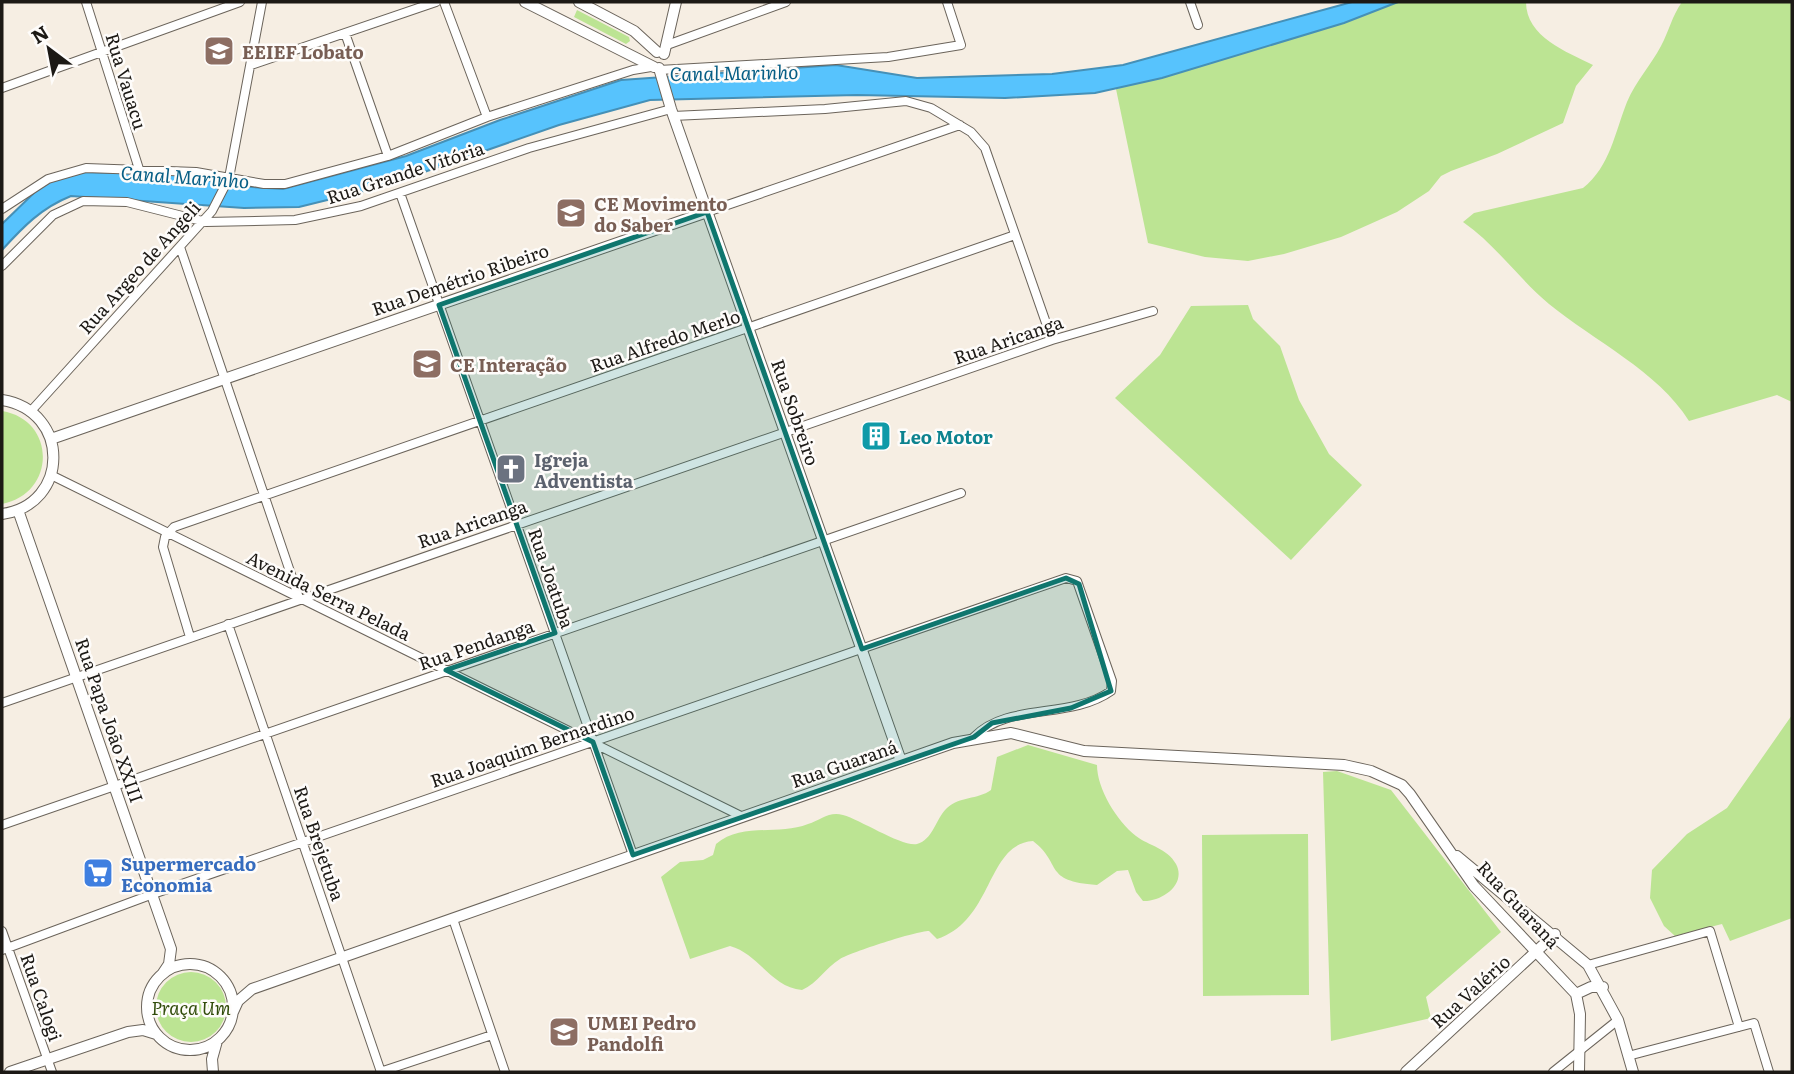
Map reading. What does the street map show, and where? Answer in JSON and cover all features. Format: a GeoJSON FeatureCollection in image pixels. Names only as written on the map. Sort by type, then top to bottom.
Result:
{"type":"FeatureCollection","features":[{"type":"Feature","properties":{"kind":"street","name":"Rua Vauacu"},"geometry":{"type":"LineString","coordinates":[[86,2],[139,169]]}},
{"type":"Feature","properties":{"kind":"street"},"geometry":{"type":"LineString","coordinates":[[2,88],[240,2]]}},
{"type":"Feature","properties":{"kind":"street","name":"Rua Argeo de Angeli"},"geometry":{"type":"LineString","coordinates":[[31,411],[212,211],[228,181],[262,2]]}},
{"type":"Feature","properties":{"kind":"street"},"geometry":{"type":"LineString","coordinates":[[251,65],[436,2]]}},
{"type":"Feature","properties":{"kind":"street"},"geometry":{"type":"LineString","coordinates":[[444,2],[487,117]]}},
{"type":"Feature","properties":{"kind":"street"},"geometry":{"type":"LineString","coordinates":[[525,2],[634,64],[658,70],[888,57],[961,45],[947,2]]}},
{"type":"Feature","properties":{"kind":"street"},"geometry":{"type":"LineString","coordinates":[[579,2],[634,31],[663,51]]}},
{"type":"Feature","properties":{"kind":"street"},"geometry":{"type":"LineString","coordinates":[[663,51],[676,2]]}},
{"type":"Feature","properties":{"kind":"street"},"geometry":{"type":"LineString","coordinates":[[658,70],[651,57],[786,2]]}},
{"type":"Feature","properties":{"kind":"street"},"geometry":{"type":"LineString","coordinates":[[1190,2],[1198,25]]}},
{"type":"Feature","properties":{"kind":"street"},"geometry":{"type":"LineString","coordinates":[[345,33],[388,156]]}},
{"type":"Feature","properties":{"kind":"street","name":"Rua Grande Vitória"},"geometry":{"type":"LineString","coordinates":[[2,209],[48,178],[86,168],[196,172],[228,181],[285,184],[388,156],[634,64]]}},
{"type":"Feature","properties":{"kind":"street","name":"Rua Sobreiro"},"geometry":{"type":"LineString","coordinates":[[658,70],[901,761]]}},
{"type":"Feature","properties":{"kind":"street","name":"Rua Grande Vitória"},"geometry":{"type":"LineString","coordinates":[[2,266],[52,215],[83,201],[127,202],[204,221],[295,220],[339,212],[528,148],[671,109],[839,108],[897,100],[923,105],[976,135],[983,144],[1052,340]]}},
{"type":"Feature","properties":{"kind":"street","name":"Rua Demétrio Ribeiro"},"geometry":{"type":"LineString","coordinates":[[51,439],[960,125]]}},
{"type":"Feature","properties":{"kind":"street","name":"Rua Joatuba"},"geometry":{"type":"LineString","coordinates":[[400,193],[634,855]]}},
{"type":"Feature","properties":{"kind":"street","name":"Rua Alfredo Merlo"},"geometry":{"type":"LineString","coordinates":[[167,533],[178,525],[1015,235]]}},
{"type":"Feature","properties":{"kind":"street"},"geometry":{"type":"LineString","coordinates":[[180,247],[301,598]]}},
{"type":"Feature","properties":{"kind":"street","name":"Rua Aricanga"},"geometry":{"type":"LineString","coordinates":[[2,703],[1052,340],[1153,311]]}},
{"type":"Feature","properties":{"kind":"street"},"geometry":{"type":"LineString","coordinates":[[2,400],[31,411],[43,424],[51,439],[54,460],[51,475],[38,496],[18,510],[2,514]]}},
{"type":"Feature","properties":{"kind":"street","name":"Avenida Serra Pelada"},"geometry":{"type":"LineString","coordinates":[[51,475],[743,817]]}},
{"type":"Feature","properties":{"kind":"street","name":"Rua Pendanga"},"geometry":{"type":"LineString","coordinates":[[2,825],[961,493]]}},
{"type":"Feature","properties":{"kind":"street","name":"Rua Papa João XXIII"},"geometry":{"type":"LineString","coordinates":[[18,510],[169,943],[171,958],[163,973]]}},
{"type":"Feature","properties":{"kind":"street"},"geometry":{"type":"LineString","coordinates":[[167,533],[163,547],[190,637]]}},
{"type":"Feature","properties":{"kind":"street","name":"Rua Joaquim Bernardino"},"geometry":{"type":"LineString","coordinates":[[5,949],[303,842],[1066,579],[1073,579],[1079,584],[1112,681],[1111,691],[1059,711],[1001,719],[974,737]]}},
{"type":"Feature","properties":{"kind":"street","name":"Rua Brejetuba"},"geometry":{"type":"LineString","coordinates":[[228,624],[381,1072]]}},
{"type":"Feature","properties":{"kind":"street","name":"Rua Guaraná"},"geometry":{"type":"LineString","coordinates":[[233,1012],[242,996],[257,988],[343,957],[901,761],[974,737],[1011,733],[1084,751],[1359,767],[1402,785],[1482,895],[1540,952],[1576,994]]}},
{"type":"Feature","properties":{"kind":"street","name":"Rua Guaraná"},"geometry":{"type":"LineString","coordinates":[[1439,836],[1471,868],[1555,934],[1588,965],[1603,987],[1618,1020],[1633,1072]]}},
{"type":"Feature","properties":{"kind":"street"},"geometry":{"type":"LineString","coordinates":[[453,919],[505,1072]]}},
{"type":"Feature","properties":{"kind":"street","name":"Rua Calogi"},"geometry":{"type":"LineString","coordinates":[[2,931],[5,949],[52,1072]]}},
{"type":"Feature","properties":{"kind":"street"},"geometry":{"type":"LineString","coordinates":[[1588,965],[1710,931],[1739,1027]]}},
{"type":"Feature","properties":{"kind":"street","name":"Rua Valério"},"geometry":{"type":"LineString","coordinates":[[1406,1072],[1540,952],[1555,934]]}},
{"type":"Feature","properties":{"kind":"street","name":"Rua Papa João XXIII"},"geometry":{"type":"LineString","coordinates":[[169,943],[177,955],[191,964]]}},
{"type":"Feature","properties":{"kind":"street"},"geometry":{"type":"LineString","coordinates":[[128,1032],[139,1024],[147,1012],[151,988],[163,973],[176,966],[191,964],[209,968],[240,987],[257,988]]}},
{"type":"Feature","properties":{"kind":"street"},"geometry":{"type":"LineString","coordinates":[[213,1071],[212,1053],[217,1041],[227,1031],[233,1012],[231,993],[221,977]]}},
{"type":"Feature","properties":{"kind":"street"},"geometry":{"type":"LineString","coordinates":[[1578,1072],[1580,1048],[1576,994],[1591,987],[1603,987]]}},
{"type":"Feature","properties":{"kind":"street"},"geometry":{"type":"LineString","coordinates":[[147,1012],[156,1034]]}},
{"type":"Feature","properties":{"kind":"street"},"geometry":{"type":"LineString","coordinates":[[1553,1072],[1618,1020]]}},
{"type":"Feature","properties":{"kind":"street"},"geometry":{"type":"LineString","coordinates":[[1628,1056],[1754,1023],[1769,1072]]}},
{"type":"Feature","properties":{"kind":"street"},"geometry":{"type":"LineString","coordinates":[[10,1072],[128,1032],[143,1030],[156,1034],[171,1046],[190,1051],[213,1071]]}},
{"type":"Feature","properties":{"kind":"street"},"geometry":{"type":"LineString","coordinates":[[381,1072],[492,1035]]}},
{"type":"Feature","properties":{"kind":"street"},"geometry":{"type":"LineString","coordinates":[[190,1051],[217,1041]]}},
{"type":"Feature","properties":{"kind":"highlighted area"},"geometry":{"type":"Polygon","coordinates":[[[707,212],[862,649],[1066,578],[1079,584],[1111,691],[1071,708],[992,723],[974,737],[633,855],[593,742],[446,670],[555,633],[439,305],[707,212]]]}},
{"type":"Feature","properties":{"kind":"green space"},"geometry":{"type":"Polygon","coordinates":[[[1398,2],[1526,2],[1528,14],[1540,34],[1560,49],[1593,65],[1576,86],[1563,123],[1497,154],[1441,176],[1429,191],[1397,212],[1341,237],[1284,254],[1248,261],[1205,257],[1148,243],[1116,89],[1344,23],[1398,2]]]}},
{"type":"Feature","properties":{"kind":"green space"},"geometry":{"type":"Polygon","coordinates":[[[1682,2],[1792,2],[1792,402],[1777,395],[1689,421],[1676,403],[1643,372],[1549,304],[1486,241],[1463,222],[1474,213],[1583,188],[1592,180],[1611,148],[1631,94],[1661,46],[1682,2]]]}},
{"type":"Feature","properties":{"kind":"green space"},"geometry":{"type":"Polygon","coordinates":[[[577,10],[629,37],[630,41],[626,44],[574,17],[577,10]]]}},
{"type":"Feature","properties":{"kind":"green space"},"geometry":{"type":"Polygon","coordinates":[[[1248,305],[1253,319],[1280,346],[1299,400],[1329,454],[1362,485],[1291,560],[1115,398],[1160,355],[1191,306],[1248,305]]]}},
{"type":"Feature","properties":{"kind":"green space"},"geometry":{"type":"Polygon","coordinates":[[[2,411],[20,417],[33,428],[43,457],[40,473],[33,487],[20,498],[2,504],[2,411]]]}},
{"type":"Feature","properties":{"kind":"green space"},"geometry":{"type":"Polygon","coordinates":[[[1792,715],[1792,918],[1730,941],[1722,924],[1675,936],[1664,926],[1650,898],[1652,870],[1687,834],[1727,808],[1792,715]]]}},
{"type":"Feature","properties":{"kind":"green space"},"geometry":{"type":"Polygon","coordinates":[[[1028,745],[1097,765],[1104,794],[1122,822],[1136,836],[1168,854],[1176,864],[1178,879],[1170,891],[1157,899],[1143,901],[1136,892],[1128,870],[1117,871],[1097,885],[1068,880],[1060,875],[1033,841],[1018,845],[1006,855],[980,900],[956,929],[937,939],[929,931],[922,932],[857,952],[840,959],[802,990],[782,983],[749,956],[730,946],[690,959],[661,877],[680,862],[703,860],[713,855],[716,844],[737,833],[796,827],[833,814],[843,815],[902,841],[917,844],[927,838],[943,812],[952,804],[991,790],[997,757],[1028,745]]]}},
{"type":"Feature","properties":{"kind":"green space"},"geometry":{"type":"Polygon","coordinates":[[[1337,771],[1391,790],[1501,932],[1426,997],[1431,1018],[1331,1041],[1323,772],[1337,771]]]}},
{"type":"Feature","properties":{"kind":"green space"},"geometry":{"type":"Polygon","coordinates":[[[1308,834],[1309,995],[1203,996],[1202,835],[1308,834]]]}},
{"type":"Feature","properties":{"kind":"green space","name":"Praça Um"},"geometry":{"type":"Polygon","coordinates":[[[191,972],[210,978],[220,988],[226,1007],[220,1026],[210,1036],[191,1042],[172,1036],[162,1026],[156,1007],[162,988],[172,978],[191,972]]]}},
{"type":"Feature","properties":{"kind":"water","name":"Canal Marinho"},"geometry":{"type":"Polygon","coordinates":[[[1352,2],[1398,2],[1344,23],[1162,78],[1095,93],[1005,98],[857,95],[650,100],[559,125],[384,186],[299,207],[244,208],[71,196],[42,212],[2,250],[2,224],[37,190],[55,179],[76,172],[177,174],[236,186],[283,189],[406,156],[500,120],[621,80],[836,65],[917,78],[1052,74],[1123,65],[1352,2]]]}},
{"type":"Feature","properties":{"kind":"place","name":"EEIEF Lobato"},"geometry":{"type":"Point","coordinates":[219,51]}},
{"type":"Feature","properties":{"kind":"place","name":"CE Movimento do Saber"},"geometry":{"type":"Point","coordinates":[571,213]}},
{"type":"Feature","properties":{"kind":"place","name":"CE Interação"},"geometry":{"type":"Point","coordinates":[427,364]}},
{"type":"Feature","properties":{"kind":"place","name":"Leo Motor"},"geometry":{"type":"Point","coordinates":[876,436]}},
{"type":"Feature","properties":{"kind":"place","name":"Igreja Adventista"},"geometry":{"type":"Point","coordinates":[511,469]}},
{"type":"Feature","properties":{"kind":"place","name":"Supermercado Economia"},"geometry":{"type":"Point","coordinates":[98,873]}},
{"type":"Feature","properties":{"kind":"place","name":"UMEI Pedro Pandolfi"},"geometry":{"type":"Point","coordinates":[564,1032]}}]}
